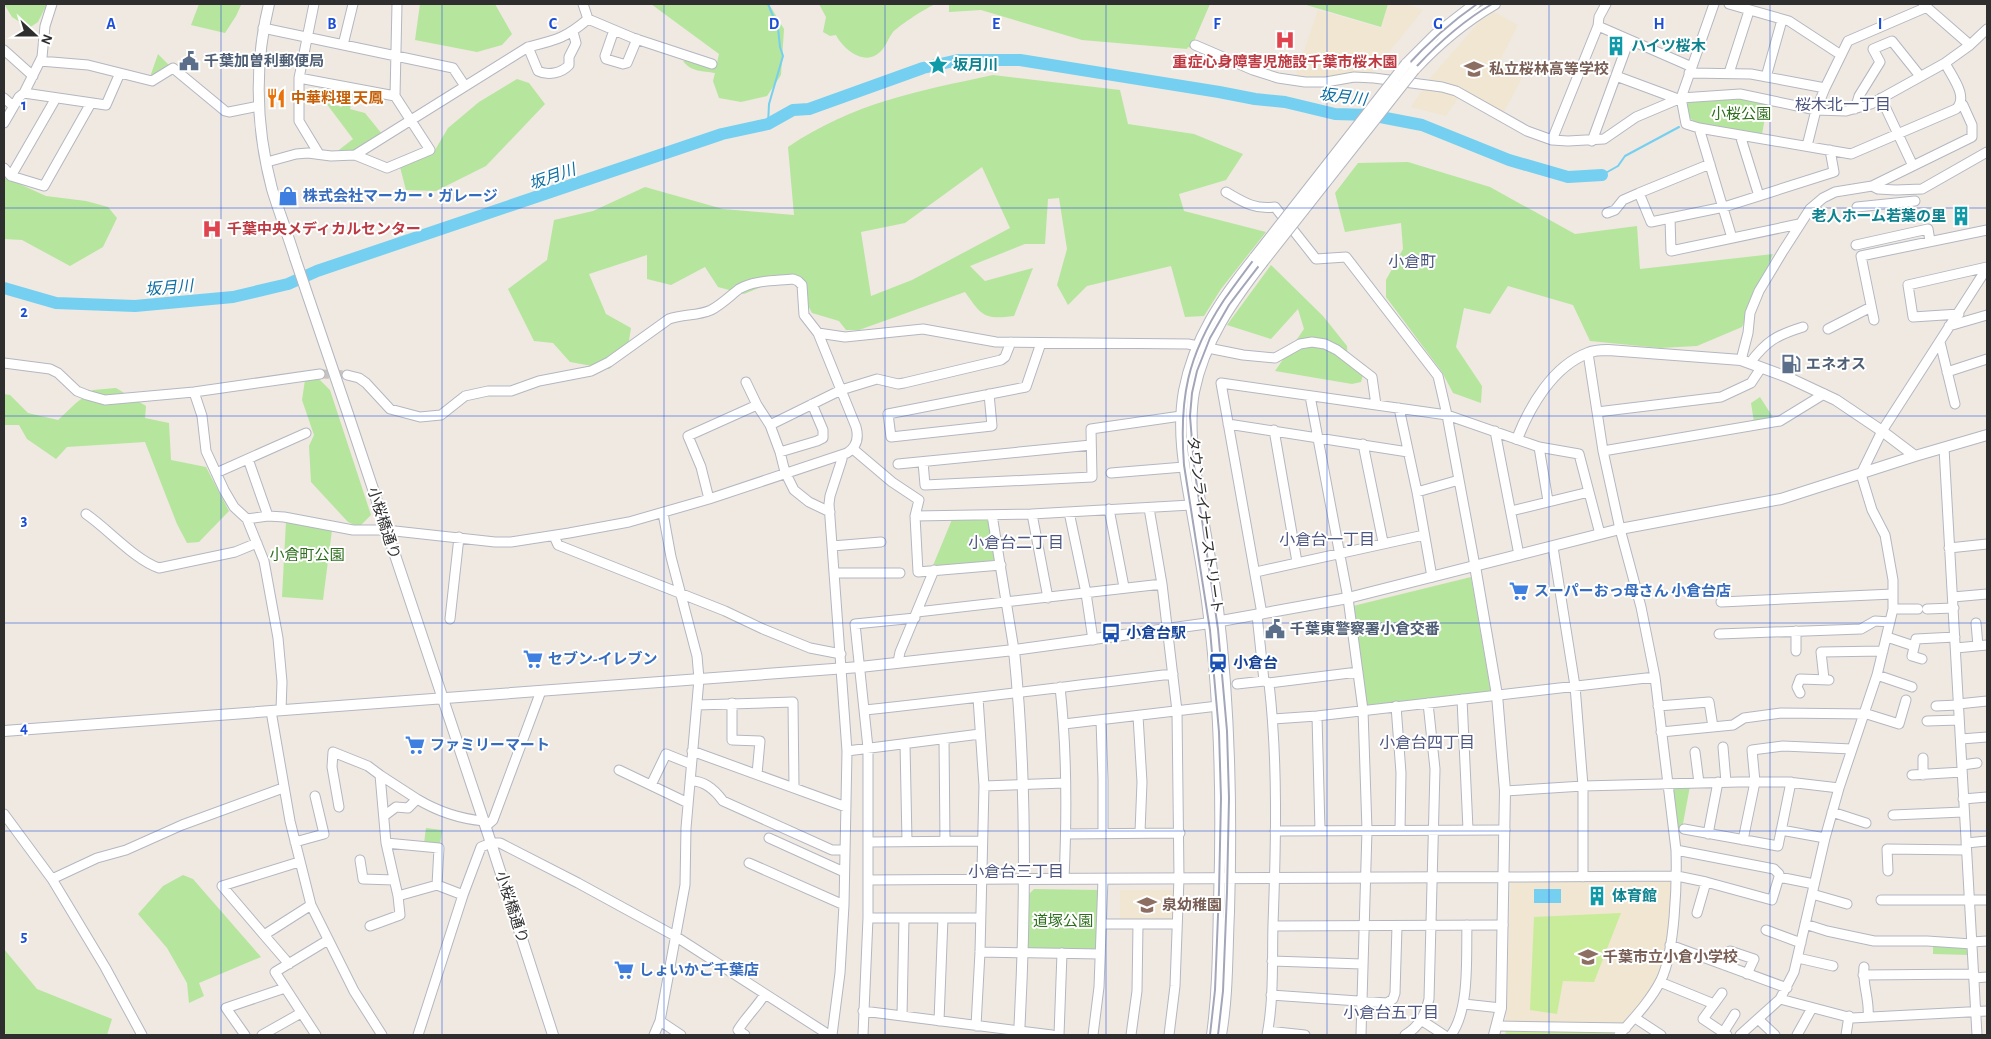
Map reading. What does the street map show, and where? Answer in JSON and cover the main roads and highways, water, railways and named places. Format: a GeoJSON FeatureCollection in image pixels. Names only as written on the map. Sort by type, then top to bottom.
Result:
{"type":"FeatureCollection","features":[{"type":"Feature","properties":{"kind":"water"},"geometry":{"type":"Polygon","coordinates":[[[1534,889],[1561,889],[1561,903],[1534,903],[1534,889]]]}},
{"type":"Feature","properties":{"kind":"waterway"},"geometry":{"type":"LineString","coordinates":[[768,4],[778,28],[783,56],[769,104],[768,124]]}},
{"type":"Feature","properties":{"kind":"waterway","name":"坂月川"},"geometry":{"type":"LineString","coordinates":[[4,288],[56,303],[135,306],[233,297],[288,284],[317,271],[722,134],[768,124],[793,110],[809,109],[923,68],[958,60],[1020,60],[1255,99],[1285,102],[1335,114],[1370,115],[1422,125],[1509,160],[1568,177],[1602,175]]}},
{"type":"Feature","properties":{"kind":"waterway","name":"坂月川"},"geometry":{"type":"LineString","coordinates":[[1602,175],[1618,166],[1625,156],[1679,127]]}},
{"type":"Feature","properties":{"kind":"tunnel"},"geometry":{"type":"LineString","coordinates":[[320,374],[347,375]]}},
{"type":"Feature","properties":{"kind":"railway"},"geometry":{"type":"LineString","coordinates":[[1210,1035],[1215,990],[1219,891],[1221,798],[1219,732],[1210,630],[1184,465],[1183,419],[1188,379],[1201,340],[1211,320],[1248,266],[1360,122],[1413,59],[1454,21],[1477,4]]}},
{"type":"Feature","properties":{"kind":"railway"},"geometry":{"type":"LineString","coordinates":[[1218,1035],[1223,991],[1227,892],[1229,798],[1227,731],[1218,629],[1194,466],[1190,416],[1192,393],[1197,371],[1210,338],[1229,305],[1390,97],[1447,37],[1469,19],[1492,4]]}},
{"type":"Feature","properties":{"kind":"place","name":"重症心身障害児施設千葉市桜木園"},"geometry":{"type":"Point","coordinates":[1285,40]}},
{"type":"Feature","properties":{"kind":"place","name":"ハイツ桜木"},"geometry":{"type":"Point","coordinates":[1616,46]}},
{"type":"Feature","properties":{"kind":"place","name":"千葉加曽利郵便局"},"geometry":{"type":"Point","coordinates":[189,61]}},
{"type":"Feature","properties":{"kind":"place","name":"坂月川"},"geometry":{"type":"Point","coordinates":[938,65]}},
{"type":"Feature","properties":{"kind":"place","name":"私立桜林高等学校"},"geometry":{"type":"Point","coordinates":[1474,69]}},
{"type":"Feature","properties":{"kind":"place","name":"中華料理 天鳳"},"geometry":{"type":"Point","coordinates":[276,98]}},
{"type":"Feature","properties":{"kind":"place","name":"株式会社マーカー・ガレージ"},"geometry":{"type":"Point","coordinates":[288,196]}},
{"type":"Feature","properties":{"kind":"place","name":"老人ホーム若葉の里"},"geometry":{"type":"Point","coordinates":[1961,216]}},
{"type":"Feature","properties":{"kind":"place","name":"千葉中央メディカルセンター"},"geometry":{"type":"Point","coordinates":[212,229]}},
{"type":"Feature","properties":{"kind":"place","name":"エネオス"},"geometry":{"type":"Point","coordinates":[1791,364]}},
{"type":"Feature","properties":{"kind":"place","name":"スーパーおっ母さん 小倉台店"},"geometry":{"type":"Point","coordinates":[1519,591]}},
{"type":"Feature","properties":{"kind":"place","name":"千葉東警察署小倉交番"},"geometry":{"type":"Point","coordinates":[1275,629]}},
{"type":"Feature","properties":{"kind":"place","name":"小倉台駅"},"geometry":{"type":"Point","coordinates":[1111,633]}},
{"type":"Feature","properties":{"kind":"place","name":"セブン-イレブン"},"geometry":{"type":"Point","coordinates":[533,659]}},
{"type":"Feature","properties":{"kind":"place","name":"小倉台"},"geometry":{"type":"Point","coordinates":[1218,663]}},
{"type":"Feature","properties":{"kind":"place","name":"ファミリーマート"},"geometry":{"type":"Point","coordinates":[415,745]}},
{"type":"Feature","properties":{"kind":"place","name":"体育館"},"geometry":{"type":"Point","coordinates":[1597,896]}},
{"type":"Feature","properties":{"kind":"place","name":"泉幼稚園"},"geometry":{"type":"Point","coordinates":[1147,905]}},
{"type":"Feature","properties":{"kind":"place","name":"千葉市立小倉小学校"},"geometry":{"type":"Point","coordinates":[1588,957]}},
{"type":"Feature","properties":{"kind":"place","name":"しょいかご千葉店"},"geometry":{"type":"Point","coordinates":[624,970]}},
{"type":"Feature","properties":{"kind":"district","name":"桜木北一丁目"},"geometry":{"type":"Point","coordinates":[1843,104]}},
{"type":"Feature","properties":{"kind":"district","name":"小倉町"},"geometry":{"type":"Point","coordinates":[1412,261]}},
{"type":"Feature","properties":{"kind":"district","name":"小倉台一丁目"},"geometry":{"type":"Point","coordinates":[1327,539]}},
{"type":"Feature","properties":{"kind":"district","name":"小倉台二丁目"},"geometry":{"type":"Point","coordinates":[1016,542]}},
{"type":"Feature","properties":{"kind":"district","name":"小倉台四丁目"},"geometry":{"type":"Point","coordinates":[1427,742]}},
{"type":"Feature","properties":{"kind":"district","name":"小倉台三丁目"},"geometry":{"type":"Point","coordinates":[1016,871]}},
{"type":"Feature","properties":{"kind":"district","name":"小倉台五丁目"},"geometry":{"type":"Point","coordinates":[1391,1012]}},
{"type":"Feature","properties":{"kind":"park label","name":"小桜公園"},"geometry":{"type":"Point","coordinates":[1741,114]}},
{"type":"Feature","properties":{"kind":"park label","name":"小倉町公園"},"geometry":{"type":"Point","coordinates":[307,555]}},
{"type":"Feature","properties":{"kind":"park label","name":"道塚公園"},"geometry":{"type":"Point","coordinates":[1063,921]}}]}
